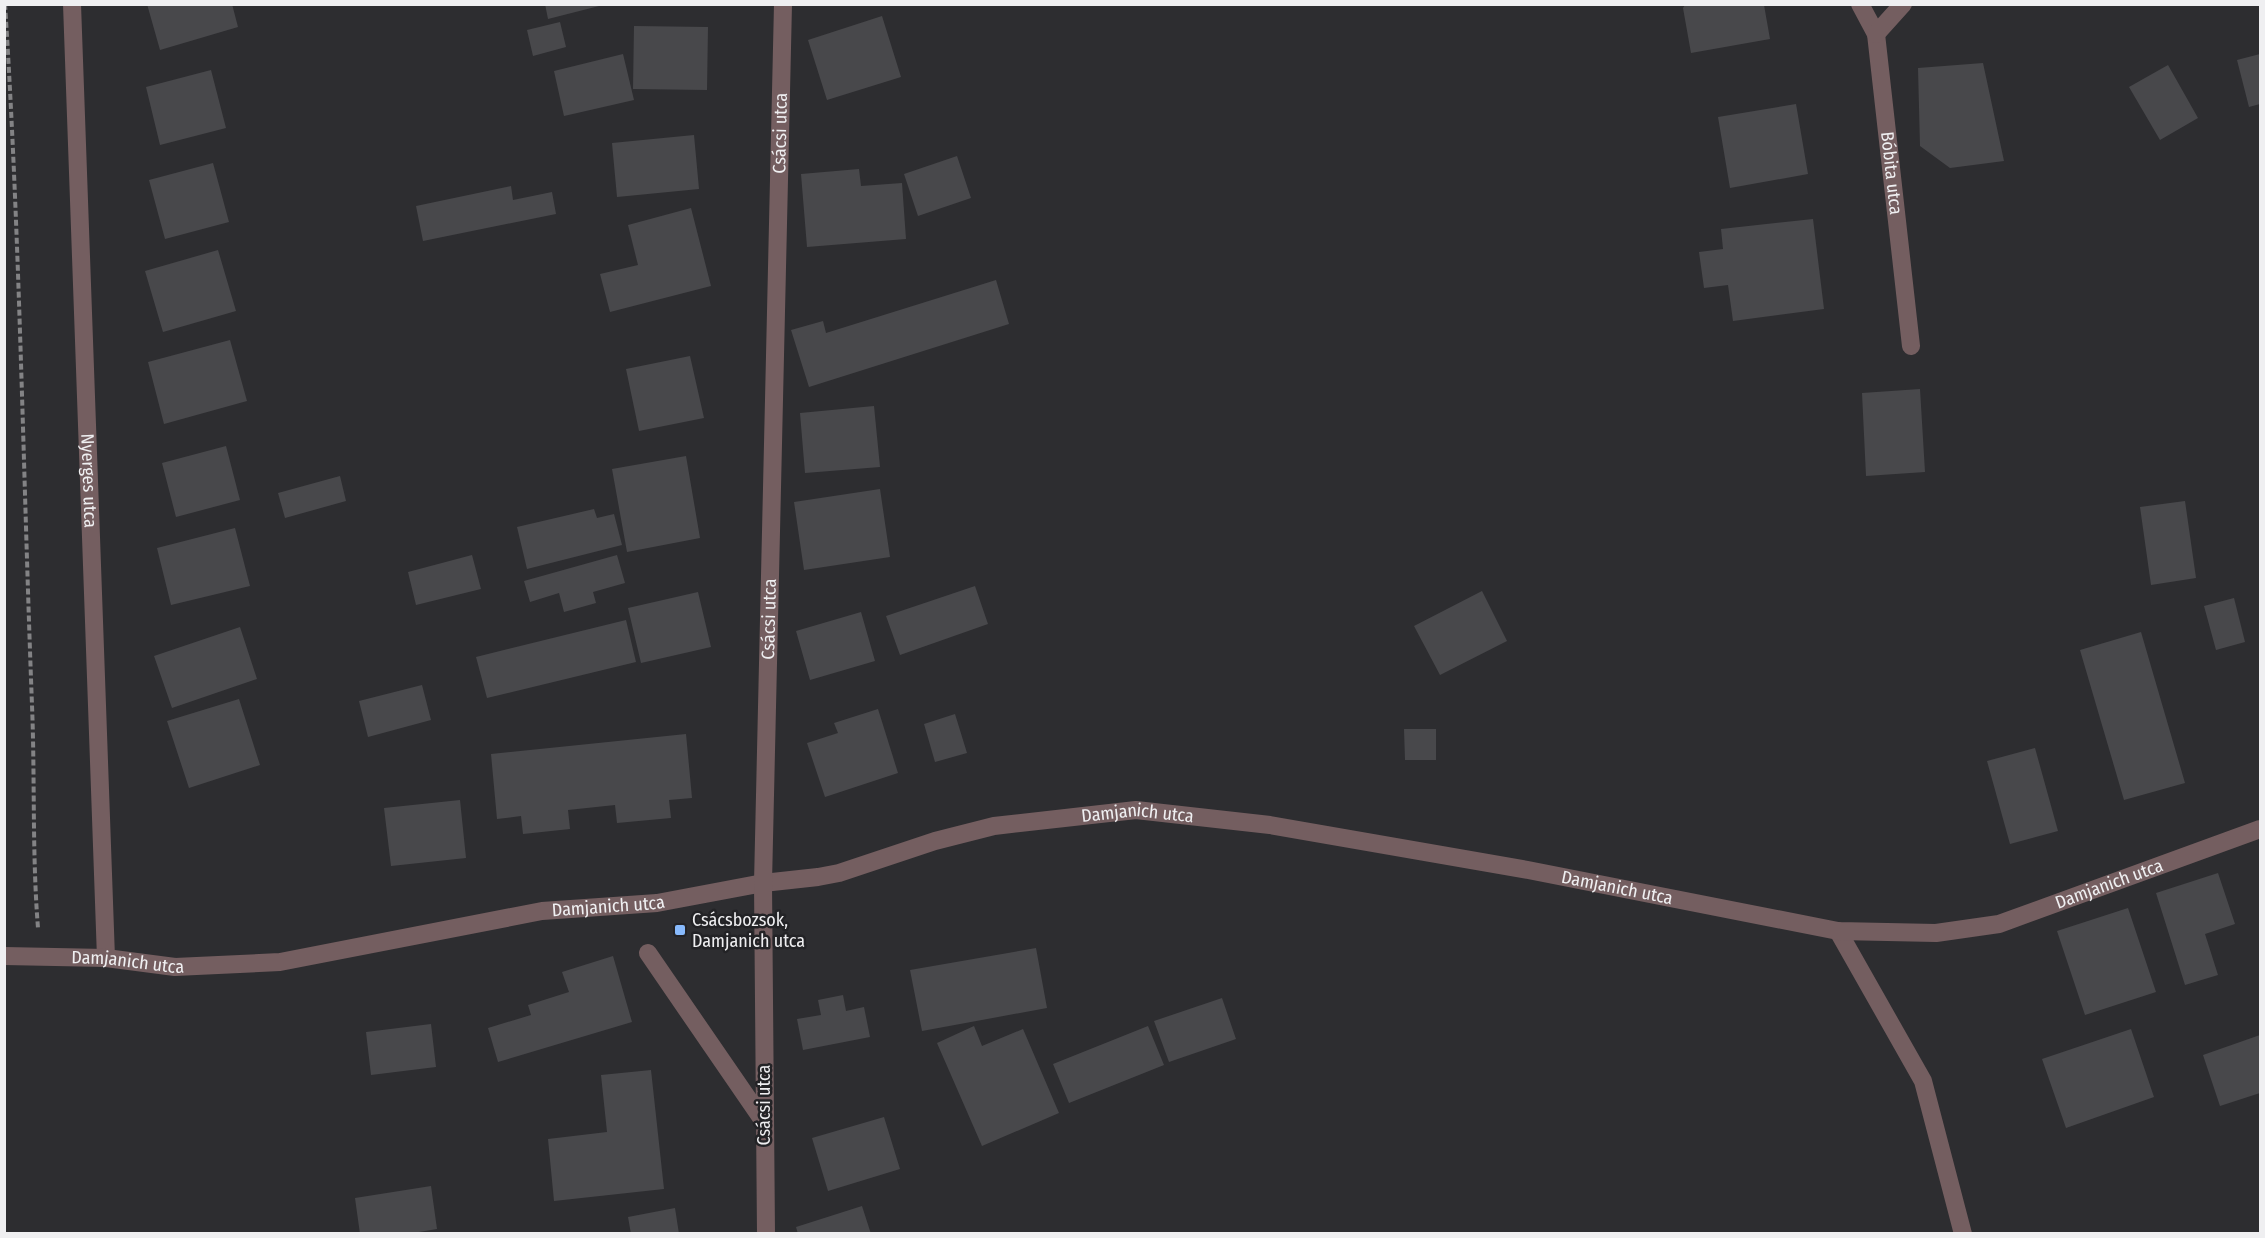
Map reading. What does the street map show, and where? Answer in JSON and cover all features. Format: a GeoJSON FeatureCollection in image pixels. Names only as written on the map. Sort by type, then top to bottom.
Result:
{"type":"FeatureCollection","features":[{"type":"Feature","properties":{"kind":"street","name":"Nyerges utca"},"geometry":{"type":"LineString","coordinates":[[72,4],[106,958]]}},
{"type":"Feature","properties":{"kind":"street","name":"Csácsi utca"},"geometry":{"type":"LineString","coordinates":[[766,1233],[764,883],[783,4]]}},
{"type":"Feature","properties":{"kind":"street","name":"Bóbita utca"},"geometry":{"type":"LineString","coordinates":[[1860,4],[1876,34],[1911,346]]}},
{"type":"Feature","properties":{"kind":"street"},"geometry":{"type":"LineString","coordinates":[[1876,34],[1903,4]]}},
{"type":"Feature","properties":{"kind":"street","name":"Damjanich utca"},"geometry":{"type":"LineString","coordinates":[[4,956],[106,958],[175,967],[280,962],[542,911],[657,903],[764,883],[839,873],[935,841],[994,826],[1136,810],[1270,825],[1528,870],[1838,931],[1936,933],[1999,924],[2260,829]]}},
{"type":"Feature","properties":{"kind":"street"},"geometry":{"type":"LineString","coordinates":[[1838,931],[1923,1081],[1963,1233]]}},
{"type":"Feature","properties":{"kind":"street"},"geometry":{"type":"LineString","coordinates":[[648,953],[764,1122]]}},
{"type":"Feature","properties":{"kind":"path"},"geometry":{"type":"LineString","coordinates":[[5,4],[13,123],[32,710],[33,863],[41,956]]}},
{"type":"Feature","properties":{"kind":"building"},"geometry":{"type":"Polygon","coordinates":[[[147,4],[232,4],[238,27],[160,50],[147,4]]]}},
{"type":"Feature","properties":{"kind":"building"},"geometry":{"type":"Polygon","coordinates":[[[545,4],[603,4],[603,5],[548,19],[545,4]]]}},
{"type":"Feature","properties":{"kind":"building"},"geometry":{"type":"Polygon","coordinates":[[[1685,5],[1764,5],[1770,39],[1691,53],[1683,8],[1685,5]]]}},
{"type":"Feature","properties":{"kind":"building"},"geometry":{"type":"Polygon","coordinates":[[[882,16],[901,77],[827,100],[808,40],[882,16]]]}},
{"type":"Feature","properties":{"kind":"building"},"geometry":{"type":"Polygon","coordinates":[[[560,22],[566,47],[533,56],[527,30],[560,22]]]}},
{"type":"Feature","properties":{"kind":"building"},"geometry":{"type":"Polygon","coordinates":[[[634,26],[708,27],[707,90],[633,89],[634,26]]]}},
{"type":"Feature","properties":{"kind":"building"},"geometry":{"type":"Polygon","coordinates":[[[623,54],[634,100],[564,116],[554,71],[623,54]]]}},
{"type":"Feature","properties":{"kind":"building"},"geometry":{"type":"Polygon","coordinates":[[[2260,54],[2260,104],[2249,107],[2237,60],[2260,54]]]}},
{"type":"Feature","properties":{"kind":"building"},"geometry":{"type":"Polygon","coordinates":[[[1983,63],[2004,161],[1950,168],[1920,146],[1918,68],[1983,63]]]}},
{"type":"Feature","properties":{"kind":"building"},"geometry":{"type":"Polygon","coordinates":[[[2168,65],[2198,118],[2160,140],[2129,87],[2168,65]]]}},
{"type":"Feature","properties":{"kind":"building"},"geometry":{"type":"Polygon","coordinates":[[[211,70],[226,128],[160,145],[146,87],[211,70]]]}},
{"type":"Feature","properties":{"kind":"building"},"geometry":{"type":"Polygon","coordinates":[[[1796,104],[1808,174],[1730,188],[1718,117],[1796,104]]]}},
{"type":"Feature","properties":{"kind":"building"},"geometry":{"type":"Polygon","coordinates":[[[694,135],[699,189],[617,197],[612,143],[694,135]]]}},
{"type":"Feature","properties":{"kind":"building"},"geometry":{"type":"Polygon","coordinates":[[[957,156],[971,198],[918,216],[904,174],[957,156]]]}},
{"type":"Feature","properties":{"kind":"building"},"geometry":{"type":"Polygon","coordinates":[[[213,163],[229,222],[165,239],[149,180],[213,163]]]}},
{"type":"Feature","properties":{"kind":"building"},"geometry":{"type":"Polygon","coordinates":[[[859,169],[861,186],[902,183],[906,239],[807,247],[801,174],[859,169]]]}},
{"type":"Feature","properties":{"kind":"building"},"geometry":{"type":"Polygon","coordinates":[[[511,186],[513,200],[552,192],[556,214],[423,241],[416,206],[511,186]]]}},
{"type":"Feature","properties":{"kind":"building"},"geometry":{"type":"Polygon","coordinates":[[[691,208],[711,286],[610,312],[600,274],[638,265],[628,225],[691,208]]]}},
{"type":"Feature","properties":{"kind":"building"},"geometry":{"type":"Polygon","coordinates":[[[1813,219],[1824,309],[1733,321],[1728,285],[1704,288],[1699,252],[1723,249],[1721,229],[1813,219]]]}},
{"type":"Feature","properties":{"kind":"building"},"geometry":{"type":"Polygon","coordinates":[[[218,250],[236,311],[163,332],[145,271],[218,250]]]}},
{"type":"Feature","properties":{"kind":"building"},"geometry":{"type":"Polygon","coordinates":[[[996,280],[1009,324],[809,387],[791,330],[823,321],[826,333],[996,280]]]}},
{"type":"Feature","properties":{"kind":"building"},"geometry":{"type":"Polygon","coordinates":[[[230,340],[247,401],[164,424],[148,362],[230,340]]]}},
{"type":"Feature","properties":{"kind":"building"},"geometry":{"type":"Polygon","coordinates":[[[690,356],[704,418],[639,431],[626,369],[690,356]]]}},
{"type":"Feature","properties":{"kind":"building"},"geometry":{"type":"Polygon","coordinates":[[[1920,389],[1925,472],[1866,476],[1862,393],[1920,389]]]}},
{"type":"Feature","properties":{"kind":"building"},"geometry":{"type":"Polygon","coordinates":[[[874,406],[880,467],[805,473],[800,413],[874,406]]]}},
{"type":"Feature","properties":{"kind":"building"},"geometry":{"type":"Polygon","coordinates":[[[226,446],[240,500],[176,517],[162,463],[226,446]]]}},
{"type":"Feature","properties":{"kind":"building"},"geometry":{"type":"Polygon","coordinates":[[[686,456],[700,538],[627,552],[612,469],[686,456]]]}},
{"type":"Feature","properties":{"kind":"building"},"geometry":{"type":"Polygon","coordinates":[[[340,476],[346,501],[285,518],[278,493],[340,476]]]}},
{"type":"Feature","properties":{"kind":"building"},"geometry":{"type":"Polygon","coordinates":[[[880,489],[890,557],[804,570],[794,502],[880,489]]]}},
{"type":"Feature","properties":{"kind":"building"},"geometry":{"type":"Polygon","coordinates":[[[2185,501],[2196,578],[2151,585],[2140,507],[2185,501]]]}},
{"type":"Feature","properties":{"kind":"building"},"geometry":{"type":"Polygon","coordinates":[[[594,509],[597,518],[614,514],[622,545],[527,569],[517,527],[594,509]]]}},
{"type":"Feature","properties":{"kind":"building"},"geometry":{"type":"Polygon","coordinates":[[[235,528],[250,586],[171,605],[157,548],[235,528]]]}},
{"type":"Feature","properties":{"kind":"building"},"geometry":{"type":"Polygon","coordinates":[[[472,555],[481,589],[416,605],[408,572],[472,555]]]}},
{"type":"Feature","properties":{"kind":"building"},"geometry":{"type":"Polygon","coordinates":[[[617,555],[625,583],[593,592],[596,603],[564,612],[559,593],[530,602],[524,581],[617,555]]]}},
{"type":"Feature","properties":{"kind":"building"},"geometry":{"type":"Polygon","coordinates":[[[975,586],[988,624],[900,655],[886,616],[975,586]]]}},
{"type":"Feature","properties":{"kind":"building"},"geometry":{"type":"Polygon","coordinates":[[[1482,591],[1507,641],[1440,675],[1414,626],[1482,591]]]}},
{"type":"Feature","properties":{"kind":"building"},"geometry":{"type":"Polygon","coordinates":[[[698,592],[711,647],[641,663],[628,608],[698,592]]]}},
{"type":"Feature","properties":{"kind":"building"},"geometry":{"type":"Polygon","coordinates":[[[2234,598],[2245,642],[2216,650],[2204,606],[2234,598]]]}},
{"type":"Feature","properties":{"kind":"building"},"geometry":{"type":"Polygon","coordinates":[[[861,612],[875,661],[810,680],[796,631],[861,612]]]}},
{"type":"Feature","properties":{"kind":"building"},"geometry":{"type":"Polygon","coordinates":[[[626,620],[636,662],[487,698],[476,657],[626,620]]]}},
{"type":"Feature","properties":{"kind":"building"},"geometry":{"type":"Polygon","coordinates":[[[240,627],[257,679],[172,708],[154,656],[240,627]]]}},
{"type":"Feature","properties":{"kind":"building"},"geometry":{"type":"Polygon","coordinates":[[[2141,632],[2185,783],[2124,800],[2080,650],[2141,632]]]}},
{"type":"Feature","properties":{"kind":"building"},"geometry":{"type":"Polygon","coordinates":[[[422,685],[431,720],[368,737],[359,701],[422,685]]]}},
{"type":"Feature","properties":{"kind":"building"},"geometry":{"type":"Polygon","coordinates":[[[239,699],[260,765],[189,788],[167,721],[239,699]]]}},
{"type":"Feature","properties":{"kind":"building"},"geometry":{"type":"Polygon","coordinates":[[[878,709],[898,773],[825,797],[807,743],[838,733],[834,723],[878,709]]]}},
{"type":"Feature","properties":{"kind":"building"},"geometry":{"type":"Polygon","coordinates":[[[955,714],[967,753],[935,762],[924,724],[955,714]]]}},
{"type":"Feature","properties":{"kind":"building"},"geometry":{"type":"Polygon","coordinates":[[[1404,729],[1436,729],[1436,760],[1405,760],[1404,729]]]}},
{"type":"Feature","properties":{"kind":"building"},"geometry":{"type":"Polygon","coordinates":[[[686,734],[692,798],[669,800],[671,818],[617,823],[615,805],[568,810],[570,829],[523,834],[521,816],[497,819],[491,754],[686,734]]]}},
{"type":"Feature","properties":{"kind":"building"},"geometry":{"type":"Polygon","coordinates":[[[2035,748],[2058,831],[2010,844],[1987,761],[2035,748]]]}},
{"type":"Feature","properties":{"kind":"building"},"geometry":{"type":"Polygon","coordinates":[[[460,800],[466,858],[391,866],[384,808],[460,800]]]}},
{"type":"Feature","properties":{"kind":"building"},"geometry":{"type":"Polygon","coordinates":[[[2218,873],[2235,924],[2205,934],[2218,975],[2185,985],[2156,893],[2218,873]]]}},
{"type":"Feature","properties":{"kind":"building"},"geometry":{"type":"Polygon","coordinates":[[[2128,908],[2156,992],[2085,1015],[2057,931],[2128,908]]]}},
{"type":"Feature","properties":{"kind":"building"},"geometry":{"type":"Polygon","coordinates":[[[1036,948],[1047,1008],[922,1031],[910,970],[1036,948]]]}},
{"type":"Feature","properties":{"kind":"building"},"geometry":{"type":"Polygon","coordinates":[[[613,956],[632,1022],[498,1062],[488,1028],[531,1015],[528,1005],[569,992],[562,972],[613,956]]]}},
{"type":"Feature","properties":{"kind":"building"},"geometry":{"type":"Polygon","coordinates":[[[843,995],[846,1011],[864,1007],[870,1037],[803,1050],[797,1019],[821,1015],[818,1000],[843,995]]]}},
{"type":"Feature","properties":{"kind":"building"},"geometry":{"type":"Polygon","coordinates":[[[1222,998],[1236,1039],[1169,1062],[1154,1021],[1222,998]]]}},
{"type":"Feature","properties":{"kind":"building"},"geometry":{"type":"Polygon","coordinates":[[[431,1024],[436,1067],[371,1075],[366,1032],[431,1024]]]}},
{"type":"Feature","properties":{"kind":"building"},"geometry":{"type":"Polygon","coordinates":[[[974,1026],[982,1046],[1023,1029],[1059,1113],[982,1146],[937,1043],[974,1026]]]}},
{"type":"Feature","properties":{"kind":"building"},"geometry":{"type":"Polygon","coordinates":[[[1148,1026],[1164,1065],[1069,1103],[1053,1064],[1148,1026]]]}},
{"type":"Feature","properties":{"kind":"building"},"geometry":{"type":"Polygon","coordinates":[[[2131,1029],[2154,1097],[2066,1128],[2042,1059],[2131,1029]]]}},
{"type":"Feature","properties":{"kind":"building"},"geometry":{"type":"Polygon","coordinates":[[[2260,1035],[2260,1093],[2220,1106],[2203,1055],[2260,1035]]]}},
{"type":"Feature","properties":{"kind":"building"},"geometry":{"type":"Polygon","coordinates":[[[651,1070],[664,1189],[554,1201],[548,1139],[607,1132],[601,1075],[651,1070]]]}},
{"type":"Feature","properties":{"kind":"building"},"geometry":{"type":"Polygon","coordinates":[[[884,1117],[900,1169],[828,1191],[812,1138],[884,1117]]]}},
{"type":"Feature","properties":{"kind":"building"},"geometry":{"type":"Polygon","coordinates":[[[431,1186],[437,1229],[407,1234],[360,1234],[355,1198],[431,1186]]]}},
{"type":"Feature","properties":{"kind":"building"},"geometry":{"type":"Polygon","coordinates":[[[862,1206],[871,1234],[798,1234],[796,1227],[862,1206]]]}},
{"type":"Feature","properties":{"kind":"building"},"geometry":{"type":"Polygon","coordinates":[[[675,1208],[679,1234],[631,1234],[628,1217],[675,1208]]]}},
{"type":"Feature","properties":{"kind":"place","name":"Csácsbozsok, Damjanich utca"},"geometry":{"type":"Point","coordinates":[680,930]}}]}
